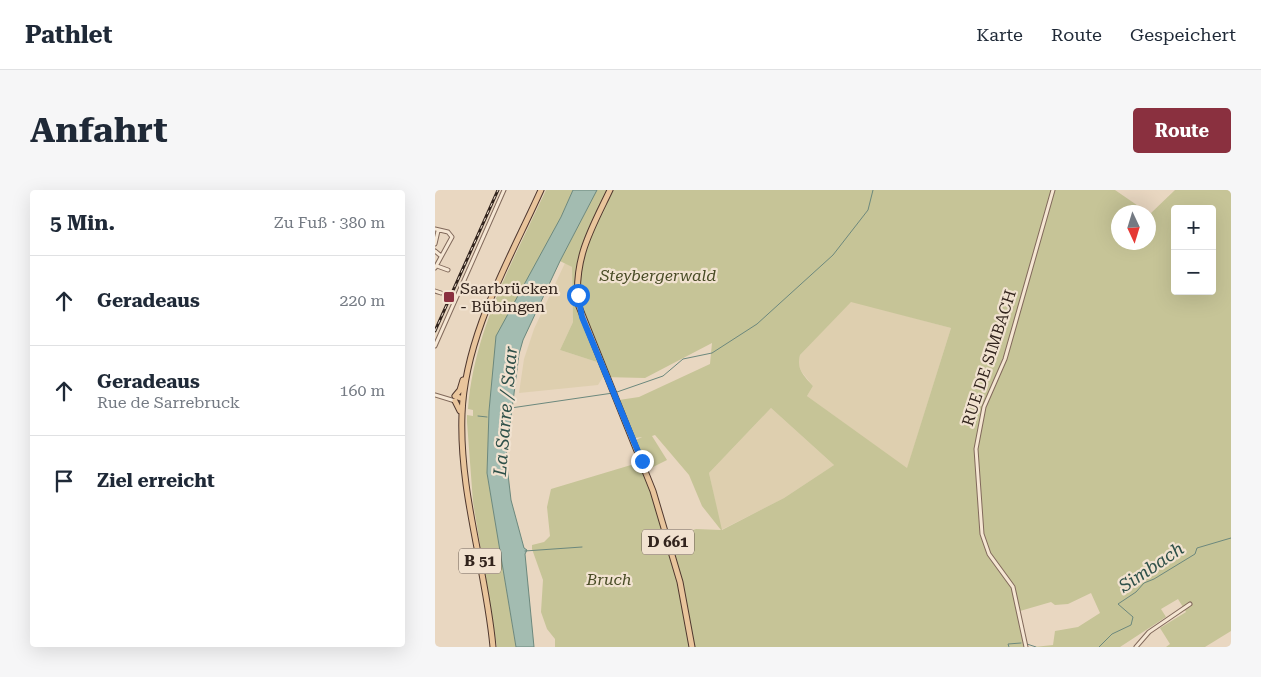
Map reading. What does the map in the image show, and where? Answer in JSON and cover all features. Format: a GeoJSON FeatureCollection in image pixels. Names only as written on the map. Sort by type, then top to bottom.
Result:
{"type":"FeatureCollection","features":[{"type":"Feature","properties":{"kind":"main road","name":"B 51"},"geometry":{"type":"LineString","coordinates":[[462,416],[455,399],[468,371],[487,310],[541,190]]}},
{"type":"Feature","properties":{"kind":"main road","name":"D 661"},"geometry":{"type":"LineString","coordinates":[[610,190],[581,250],[578,295],[582,317],[653,492],[680,582],[692,647]]}},
{"type":"Feature","properties":{"kind":"main road","name":"B 51"},"geometry":{"type":"LineString","coordinates":[[468,371],[462,416],[465,476],[493,647]]}},
{"type":"Feature","properties":{"kind":"main road"},"geometry":{"type":"LineString","coordinates":[[455,399],[463,400]]}},
{"type":"Feature","properties":{"kind":"street"},"geometry":{"type":"LineString","coordinates":[[435,346],[504,190]]}},
{"type":"Feature","properties":{"kind":"street","name":"RUE DE SIMBACH"},"geometry":{"type":"LineString","coordinates":[[1026,647],[1013,587],[989,554],[982,534],[976,449],[983,407],[1005,359],[1053,190]]}},
{"type":"Feature","properties":{"kind":"street"},"geometry":{"type":"LineString","coordinates":[[435,244],[437,230],[448,232],[452,237],[436,267],[448,270]]}},
{"type":"Feature","properties":{"kind":"street"},"geometry":{"type":"LineString","coordinates":[[435,251],[441,256]]}},
{"type":"Feature","properties":{"kind":"street"},"geometry":{"type":"LineString","coordinates":[[435,291],[441,293]]}},
{"type":"Feature","properties":{"kind":"street"},"geometry":{"type":"LineString","coordinates":[[435,395],[455,399]]}},
{"type":"Feature","properties":{"kind":"street"},"geometry":{"type":"LineString","coordinates":[[1136,647],[1149,632],[1190,604]]}},
{"type":"Feature","properties":{"kind":"shaded area"},"geometry":{"type":"Polygon","coordinates":[[[565,263],[572,267],[573,322],[560,350],[597,362],[603,377],[598,385],[519,393],[524,359],[534,329],[565,263]]]}},
{"type":"Feature","properties":{"kind":"shaded area"},"geometry":{"type":"Polygon","coordinates":[[[851,301],[951,328],[907,469],[807,396],[813,386],[801,371],[798,363],[800,355],[851,301]]]}},
{"type":"Feature","properties":{"kind":"shaded area"},"geometry":{"type":"Polygon","coordinates":[[[771,408],[834,465],[784,498],[721,530],[709,473],[771,408]]]}},
{"type":"Feature","properties":{"kind":"green space"},"geometry":{"type":"Polygon","coordinates":[[[546,190],[573,190],[561,217],[500,332],[496,344],[489,411],[487,473],[516,647],[497,647],[473,502],[467,415],[473,416],[473,410],[468,409],[472,380],[478,351],[487,324],[508,270],[546,190]]]}},
{"type":"Feature","properties":{"kind":"green space","name":"Steybergerwald"},"geometry":{"type":"Polygon","coordinates":[[[597,190],[1115,190],[1137,205],[1111,205],[1111,250],[1156,250],[1156,208],[1175,190],[1231,190],[1231,631],[1205,647],[1166,647],[1170,644],[1160,628],[1186,612],[1178,599],[1161,609],[1166,617],[1120,647],[1034,647],[1053,645],[1055,631],[1078,627],[1100,613],[1091,593],[1068,604],[1055,605],[1051,602],[1020,611],[1025,647],[693,647],[682,582],[670,538],[696,529],[721,530],[702,506],[689,475],[655,435],[652,436],[667,460],[647,470],[634,441],[642,437],[635,438],[619,400],[639,397],[710,364],[712,343],[645,378],[603,377],[597,362],[560,350],[573,322],[572,267],[560,261],[597,190]],[[851,302],[800,355],[800,368],[813,386],[807,396],[907,468],[951,328],[851,302]],[[771,408],[709,473],[722,530],[784,498],[834,465],[771,408]]]}},
{"type":"Feature","properties":{"kind":"green space","name":"Bruch"},"geometry":{"type":"Polygon","coordinates":[[[641,462],[678,582],[689,647],[555,647],[555,639],[547,629],[541,612],[543,580],[532,549],[532,545],[544,542],[550,536],[547,507],[551,489],[641,462]]]}},
{"type":"Feature","properties":{"kind":"water","name":"La Sarre / Saar"},"geometry":{"type":"Polygon","coordinates":[[[573,190],[597,190],[560,261],[523,340],[519,354],[506,457],[511,500],[524,548],[527,550],[525,554],[534,647],[516,647],[487,473],[489,411],[496,336],[561,217],[573,190]]]}},
{"type":"Feature","properties":{"kind":"waterway"},"geometry":{"type":"LineString","coordinates":[[617,392],[663,376],[683,359],[712,353],[757,324],[833,255],[868,210],[873,190]]}},
{"type":"Feature","properties":{"kind":"waterway","name":"La Sarre / Saar"},"geometry":{"type":"LineString","coordinates":[[511,408],[613,393]]}},
{"type":"Feature","properties":{"kind":"waterway","name":"La Sarre / Saar"},"geometry":{"type":"LineString","coordinates":[[478,416],[487,417]]}},
{"type":"Feature","properties":{"kind":"waterway","name":"Simbach"},"geometry":{"type":"LineString","coordinates":[[1099,647],[1112,634],[1131,625],[1133,617],[1118,604],[1136,592],[1144,583],[1195,554],[1197,548],[1231,538]]}},
{"type":"Feature","properties":{"kind":"waterway"},"geometry":{"type":"LineString","coordinates":[[525,551],[582,547]]}},
{"type":"Feature","properties":{"kind":"waterway","name":"Simbach"},"geometry":{"type":"LineString","coordinates":[[1009,647],[1008,644],[1021,643]]}},
{"type":"Feature","properties":{"kind":"waterway","name":"Simbach"},"geometry":{"type":"LineString","coordinates":[[1027,644],[1036,647]]}},
{"type":"Feature","properties":{"kind":"railway"},"geometry":{"type":"LineString","coordinates":[[435,331],[498,190]]}},
{"type":"Feature","properties":{"kind":"place","name":"Saarbrücken - Bübingen"},"geometry":{"type":"Point","coordinates":[449,297]}},
{"type":"Feature","properties":{"kind":"route"},"geometry":{"type":"LineString","coordinates":[[578,295],[582,317],[642,461]]}}]}
